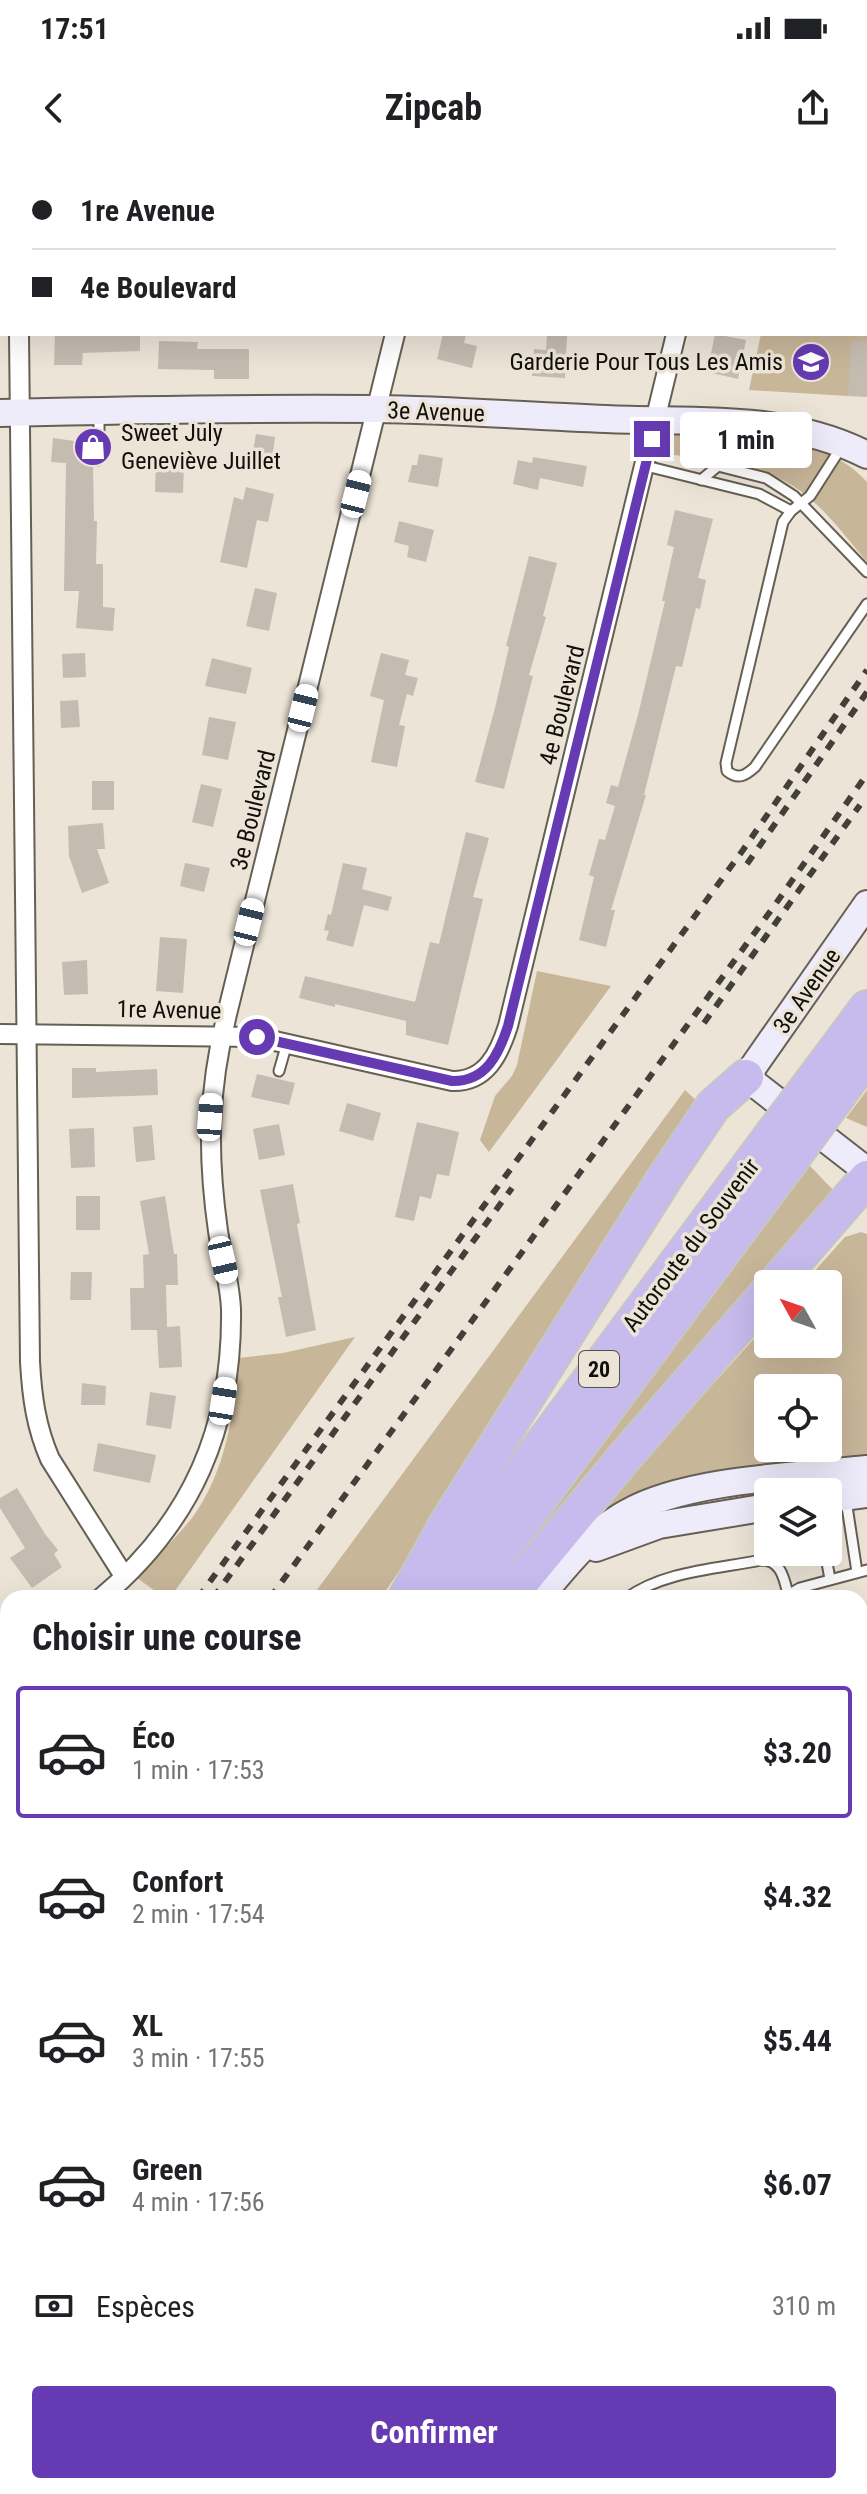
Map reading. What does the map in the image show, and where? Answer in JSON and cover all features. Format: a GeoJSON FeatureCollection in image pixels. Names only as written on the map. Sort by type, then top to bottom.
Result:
{"type":"FeatureCollection","features":[{"type":"Feature","properties":{"kind":"highway","name":"Autoroute du Souvenir"},"geometry":{"type":"LineString","coordinates":[[472,1590],[832,1079],[867,1008]]}},
{"type":"Feature","properties":{"kind":"highway","name":"Autoroute du Souvenir"},"geometry":{"type":"LineString","coordinates":[[832,1079],[867,1056]]}},
{"type":"Feature","properties":{"kind":"highway"},"geometry":{"type":"LineString","coordinates":[[410,1590],[446,1525],[664,1179],[713,1106],[746,1077]]}},
{"type":"Feature","properties":{"kind":"highway","name":"Autoroute du Souvenir"},"geometry":{"type":"LineString","coordinates":[[434,1590],[781,1148]]}},
{"type":"Feature","properties":{"kind":"highway"},"geometry":{"type":"LineString","coordinates":[[787,1270],[867,1178]]}},
{"type":"Feature","properties":{"kind":"highway"},"geometry":{"type":"LineString","coordinates":[[515,1590],[754,1308]]}},
{"type":"Feature","properties":{"kind":"street"},"geometry":{"type":"LineString","coordinates":[[19,336],[10,413],[27,1033],[33,1405],[41,1439],[50,1459],[124,1576]]}},
{"type":"Feature","properties":{"kind":"street","name":"3e Boulevard"},"geometry":{"type":"LineString","coordinates":[[109,1590],[168,1527],[194,1489],[223,1401],[231,1307],[218,1230],[210,1138],[211,1098],[222,1035],[395,336]]}},
{"type":"Feature","properties":{"kind":"street","name":"4e Boulevard"},"geometry":{"type":"LineString","coordinates":[[475,1077],[497,1055],[508,1026],[676,336]]}},
{"type":"Feature","properties":{"kind":"street","name":"3e Avenue"},"geometry":{"type":"LineString","coordinates":[[10,413],[99,425],[377,409],[761,424],[813,433],[855,449]]}},
{"type":"Feature","properties":{"kind":"street","name":"3e Avenue"},"geometry":{"type":"LineString","coordinates":[[746,1077],[867,904]]}},
{"type":"Feature","properties":{"kind":"street","name":"1re Avenue"},"geometry":{"type":"LineString","coordinates":[[0,1034],[257,1037],[452,1081],[475,1077]]}},
{"type":"Feature","properties":{"kind":"street"},"geometry":{"type":"LineString","coordinates":[[746,1077],[867,1171]]}},
{"type":"Feature","properties":{"kind":"street"},"geometry":{"type":"LineString","coordinates":[[546,1590],[617,1519],[653,1501],[706,1488],[754,1487]]}},
{"type":"Feature","properties":{"kind":"street"},"geometry":{"type":"LineString","coordinates":[[572,1561],[616,1539],[659,1525],[754,1509]]}},
{"type":"Feature","properties":{"kind":"lane"},"geometry":{"type":"LineString","coordinates":[[855,449],[783,522],[726,763],[727,771],[737,777],[755,767],[867,604]]}},
{"type":"Feature","properties":{"kind":"lane"},"geometry":{"type":"LineString","coordinates":[[646,466],[759,494],[791,511]]}},
{"type":"Feature","properties":{"kind":"lane"},"geometry":{"type":"LineString","coordinates":[[701,480],[718,466],[766,478],[802,503],[867,572]]}},
{"type":"Feature","properties":{"kind":"lane"},"geometry":{"type":"LineString","coordinates":[[279,1071],[287,1043]]}},
{"type":"Feature","properties":{"kind":"lane"},"geometry":{"type":"LineString","coordinates":[[799,1590],[862,1571],[842,1495]]}},
{"type":"Feature","properties":{"kind":"lane"},"geometry":{"type":"LineString","coordinates":[[641,1590],[676,1577],[768,1560],[779,1568],[787,1590]]}},
{"type":"Feature","properties":{"kind":"lane"},"geometry":{"type":"LineString","coordinates":[[828,1566],[830,1579]]}},
{"type":"Feature","properties":{"kind":"shaded area"},"geometry":{"type":"Polygon","coordinates":[[[761,336],[867,336],[848,396],[749,390],[761,336]]]}},
{"type":"Feature","properties":{"kind":"shaded area"},"geometry":{"type":"Polygon","coordinates":[[[663,434],[772,439],[825,453],[847,465],[867,482],[867,562],[824,511],[793,486],[745,467],[659,453],[663,434]]]}},
{"type":"Feature","properties":{"kind":"shaded area"},"geometry":{"type":"Polygon","coordinates":[[[537,971],[611,986],[489,1152],[480,1140],[495,1096],[517,1065],[537,971]]]}},
{"type":"Feature","properties":{"kind":"shaded area"},"geometry":{"type":"Polygon","coordinates":[[[685,1090],[698,1102],[483,1445],[386,1590],[317,1590],[685,1090]]]}},
{"type":"Feature","properties":{"kind":"shaded area"},"geometry":{"type":"Polygon","coordinates":[[[867,1090],[867,1127],[846,1118],[867,1090]]]}},
{"type":"Feature","properties":{"kind":"shaded area"},"geometry":{"type":"Polygon","coordinates":[[[810,1166],[837,1194],[774,1270],[754,1270],[754,1294],[507,1590],[493,1590],[810,1166]]]}},
{"type":"Feature","properties":{"kind":"shaded area"},"geometry":{"type":"Polygon","coordinates":[[[861,1232],[867,1234],[867,1455],[842,1459],[842,1374],[754,1374],[754,1462],[826,1462],[645,1493],[582,1530],[754,1339],[754,1358],[842,1358],[842,1270],[816,1270],[845,1237],[861,1232]]]}},
{"type":"Feature","properties":{"kind":"shaded area"},"geometry":{"type":"Polygon","coordinates":[[[355,1337],[176,1590],[154,1590],[137,1578],[192,1518],[213,1481],[231,1421],[239,1358],[283,1353],[355,1337]]]}},
{"type":"Feature","properties":{"kind":"building"},"geometry":{"type":"Polygon","coordinates":[[[55,336],[140,336],[140,351],[83,353],[82,365],[54,365],[55,336]]]}},
{"type":"Feature","properties":{"kind":"building"},"geometry":{"type":"Polygon","coordinates":[[[443,336],[466,336],[464,343],[477,346],[472,368],[437,359],[443,336]]]}},
{"type":"Feature","properties":{"kind":"building"},"geometry":{"type":"Polygon","coordinates":[[[547,336],[567,336],[565,378],[532,376],[534,349],[546,350],[547,336]]]}},
{"type":"Feature","properties":{"kind":"building"},"geometry":{"type":"Polygon","coordinates":[[[715,336],[746,340],[738,379],[707,372],[715,336]]]}},
{"type":"Feature","properties":{"kind":"building"},"geometry":{"type":"Polygon","coordinates":[[[159,341],[198,342],[197,349],[249,349],[249,379],[214,379],[214,370],[158,369],[159,341]]]}},
{"type":"Feature","properties":{"kind":"building"},"geometry":{"type":"Polygon","coordinates":[[[851,341],[867,342],[867,397],[848,396],[851,341]]]}},
{"type":"Feature","properties":{"kind":"building"},"geometry":{"type":"Polygon","coordinates":[[[256,434],[275,437],[272,460],[252,457],[256,434]]]}},
{"type":"Feature","properties":{"kind":"building"},"geometry":{"type":"Polygon","coordinates":[[[53,438],[102,445],[100,467],[93,466],[96,564],[103,564],[103,607],[115,608],[113,631],[76,628],[79,591],[64,591],[66,463],[51,462],[53,438]]]}},
{"type":"Feature","properties":{"kind":"building"},"geometry":{"type":"Polygon","coordinates":[[[419,454],[443,458],[438,487],[408,482],[412,465],[417,465],[419,454]]]}},
{"type":"Feature","properties":{"kind":"building"},"geometry":{"type":"Polygon","coordinates":[[[533,457],[587,466],[583,487],[540,478],[538,490],[513,484],[518,460],[532,463],[533,457]]]}},
{"type":"Feature","properties":{"kind":"building"},"geometry":{"type":"Polygon","coordinates":[[[156,462],[184,463],[183,493],[155,492],[156,462]]]}},
{"type":"Feature","properties":{"kind":"building"},"geometry":{"type":"Polygon","coordinates":[[[246,487],[274,494],[268,522],[257,520],[247,568],[220,562],[234,497],[243,500],[246,487]]]}},
{"type":"Feature","properties":{"kind":"building"},"geometry":{"type":"Polygon","coordinates":[[[675,510],[713,519],[698,578],[706,580],[682,667],[676,666],[646,795],[611,910],[615,910],[606,947],[579,940],[594,877],[589,875],[599,839],[605,840],[615,806],[606,803],[611,785],[618,787],[665,601],[662,601],[674,547],[667,545],[675,510]]]}},
{"type":"Feature","properties":{"kind":"building"},"geometry":{"type":"Polygon","coordinates":[[[399,521],[434,530],[426,562],[407,557],[409,546],[394,542],[399,521]]]}},
{"type":"Feature","properties":{"kind":"building"},"geometry":{"type":"Polygon","coordinates":[[[529,556],[557,563],[543,616],[546,617],[529,675],[533,676],[504,789],[475,782],[529,556]]]}},
{"type":"Feature","properties":{"kind":"building"},"geometry":{"type":"Polygon","coordinates":[[[255,588],[277,593],[269,631],[246,626],[255,588]]]}},
{"type":"Feature","properties":{"kind":"building"},"geometry":{"type":"Polygon","coordinates":[[[85,653],[86,677],[63,678],[62,654],[85,653]]]}},
{"type":"Feature","properties":{"kind":"building"},"geometry":{"type":"Polygon","coordinates":[[[381,653],[409,660],[405,675],[418,678],[413,696],[407,694],[399,725],[405,726],[397,767],[371,762],[384,700],[370,696],[381,653]]]}},
{"type":"Feature","properties":{"kind":"building"},"geometry":{"type":"Polygon","coordinates":[[[212,658],[252,668],[246,694],[205,686],[212,658]]]}},
{"type":"Feature","properties":{"kind":"building"},"geometry":{"type":"Polygon","coordinates":[[[78,700],[80,727],[61,728],[60,701],[78,700]]]}},
{"type":"Feature","properties":{"kind":"building"},"geometry":{"type":"Polygon","coordinates":[[[209,717],[236,722],[228,760],[202,755],[209,717]]]}},
{"type":"Feature","properties":{"kind":"building"},"geometry":{"type":"Polygon","coordinates":[[[92,781],[114,781],[114,810],[92,810],[92,781]]]}},
{"type":"Feature","properties":{"kind":"building"},"geometry":{"type":"Polygon","coordinates":[[[201,784],[222,789],[213,827],[192,822],[201,784]]]}},
{"type":"Feature","properties":{"kind":"building"},"geometry":{"type":"Polygon","coordinates":[[[103,823],[105,849],[97,849],[109,883],[82,893],[69,856],[68,826],[103,823]]]}},
{"type":"Feature","properties":{"kind":"building"},"geometry":{"type":"Polygon","coordinates":[[[466,832],[489,838],[473,897],[483,899],[448,1045],[406,1035],[406,1021],[299,998],[305,976],[415,1002],[430,942],[439,944],[466,832]]]}},
{"type":"Feature","properties":{"kind":"building"},"geometry":{"type":"Polygon","coordinates":[[[185,863],[210,868],[204,892],[180,886],[185,863]]]}},
{"type":"Feature","properties":{"kind":"building"},"geometry":{"type":"Polygon","coordinates":[[[343,863],[367,868],[362,889],[392,897],[388,911],[364,905],[353,947],[326,940],[329,931],[324,930],[328,914],[331,915],[343,863]]]}},
{"type":"Feature","properties":{"kind":"building"},"geometry":{"type":"Polygon","coordinates":[[[160,937],[187,939],[183,993],[156,991],[160,937]]]}},
{"type":"Feature","properties":{"kind":"building"},"geometry":{"type":"Polygon","coordinates":[[[87,960],[88,994],[64,995],[62,962],[87,960]]]}},
{"type":"Feature","properties":{"kind":"building"},"geometry":{"type":"Polygon","coordinates":[[[72,1068],[96,1068],[96,1072],[157,1069],[158,1095],[72,1098],[72,1068]]]}},
{"type":"Feature","properties":{"kind":"building"},"geometry":{"type":"Polygon","coordinates":[[[257,1074],[295,1083],[289,1105],[251,1097],[257,1074]]]}},
{"type":"Feature","properties":{"kind":"building"},"geometry":{"type":"Polygon","coordinates":[[[347,1103],[381,1113],[373,1141],[339,1131],[347,1103]]]}},
{"type":"Feature","properties":{"kind":"building"},"geometry":{"type":"Polygon","coordinates":[[[417,1122],[459,1132],[449,1176],[437,1174],[431,1199],[420,1196],[414,1221],[395,1217],[417,1122]]]}},
{"type":"Feature","properties":{"kind":"building"},"geometry":{"type":"Polygon","coordinates":[[[279,1124],[285,1155],[259,1160],[253,1129],[279,1124]]]}},
{"type":"Feature","properties":{"kind":"building"},"geometry":{"type":"Polygon","coordinates":[[[152,1125],[155,1160],[136,1162],[133,1127],[152,1125]]]}},
{"type":"Feature","properties":{"kind":"building"},"geometry":{"type":"Polygon","coordinates":[[[94,1128],[95,1167],[71,1168],[69,1129],[94,1128]]]}},
{"type":"Feature","properties":{"kind":"building"},"geometry":{"type":"Polygon","coordinates":[[[293,1184],[316,1330],[286,1337],[278,1297],[282,1297],[260,1190],[293,1184]]]}},
{"type":"Feature","properties":{"kind":"building"},"geometry":{"type":"Polygon","coordinates":[[[76,1196],[100,1196],[100,1230],[76,1230],[76,1196]]]}},
{"type":"Feature","properties":{"kind":"building"},"geometry":{"type":"Polygon","coordinates":[[[165,1196],[174,1254],[177,1254],[178,1285],[166,1285],[167,1327],[180,1326],[182,1367],[159,1368],[157,1330],[131,1330],[130,1288],[144,1288],[143,1255],[149,1254],[140,1201],[165,1196]]]}},
{"type":"Feature","properties":{"kind":"building"},"geometry":{"type":"Polygon","coordinates":[[[71,1272],[92,1272],[91,1300],[70,1300],[71,1272]]]}},
{"type":"Feature","properties":{"kind":"building"},"geometry":{"type":"Polygon","coordinates":[[[82,1383],[106,1386],[105,1405],[81,1405],[82,1383]]]}},
{"type":"Feature","properties":{"kind":"building"},"geometry":{"type":"Polygon","coordinates":[[[150,1392],[176,1396],[171,1429],[146,1425],[150,1392]]]}},
{"type":"Feature","properties":{"kind":"building"},"geometry":{"type":"Polygon","coordinates":[[[98,1443],[156,1455],[150,1483],[93,1471],[98,1443]]]}},
{"type":"Feature","properties":{"kind":"building"},"geometry":{"type":"Polygon","coordinates":[[[17,1488],[58,1550],[54,1554],[62,1567],[32,1588],[10,1558],[25,1548],[0,1508],[0,1498],[17,1488]]]}},
{"type":"Feature","properties":{"kind":"railway"},"geometry":{"type":"LineString","coordinates":[[204,1590],[743,850],[867,670]]}},
{"type":"Feature","properties":{"kind":"railway"},"geometry":{"type":"LineString","coordinates":[[747,864],[867,692]]}},
{"type":"Feature","properties":{"kind":"railway"},"geometry":{"type":"LineString","coordinates":[[276,1590],[867,774]]}},
{"type":"Feature","properties":{"kind":"railway"},"geometry":{"type":"LineString","coordinates":[[704,1023],[860,805]]}},
{"type":"Feature","properties":{"kind":"railway"},"geometry":{"type":"LineString","coordinates":[[219,1590],[512,1188]]}},
{"type":"Feature","properties":{"kind":"place","name":"Garderie Pour Tous Les Amis"},"geometry":{"type":"Point","coordinates":[811,362]}},
{"type":"Feature","properties":{"kind":"place","name":"Sweet July Geneviève Juillet"},"geometry":{"type":"Point","coordinates":[93,447]}},
{"type":"Feature","properties":{"kind":"route"},"geometry":{"type":"LineString","coordinates":[[257,1037],[452,1081],[465,1081],[482,1073],[497,1055],[508,1026],[546,878],[652,439]]}}]}
